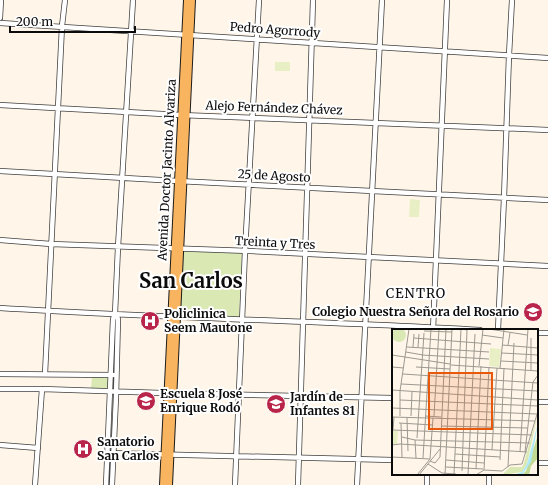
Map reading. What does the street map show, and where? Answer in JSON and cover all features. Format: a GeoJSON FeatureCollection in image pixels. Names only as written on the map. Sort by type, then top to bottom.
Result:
{"type":"FeatureCollection","features":[{"type":"Feature","properties":{"kind":"main road","name":"Avenida Doctor Jacinto Alvariza"},"geometry":{"type":"LineString","coordinates":[[187,0],[188,34]]}},
{"type":"Feature","properties":{"kind":"main road","name":"Avenida Doctor Jacinto Alvariza"},"geometry":{"type":"LineString","coordinates":[[169,485],[168,454],[170,394],[188,34],[192,0]]}},
{"type":"Feature","properties":{"kind":"main road","name":"Avenida Doctor Jacinto Alvariza"},"geometry":{"type":"LineString","coordinates":[[163,485],[168,454]]}},
{"type":"Feature","properties":{"kind":"street"},"geometry":{"type":"LineString","coordinates":[[0,18],[1,0]]}},
{"type":"Feature","properties":{"kind":"street"},"geometry":{"type":"LineString","coordinates":[[45,374],[64,0]]}},
{"type":"Feature","properties":{"kind":"street"},"geometry":{"type":"LineString","coordinates":[[106,485],[113,319],[115,314],[133,0]]}},
{"type":"Feature","properties":{"kind":"street"},"geometry":{"type":"LineString","coordinates":[[236,485],[245,251],[259,0]]}},
{"type":"Feature","properties":{"kind":"street"},"geometry":{"type":"LineString","coordinates":[[298,485],[314,0]]}},
{"type":"Feature","properties":{"kind":"street"},"geometry":{"type":"LineString","coordinates":[[357,485],[382,0]]}},
{"type":"Feature","properties":{"kind":"street"},"geometry":{"type":"LineString","coordinates":[[0,308],[174,318],[303,322],[433,329],[447,0]]}},
{"type":"Feature","properties":{"kind":"street"},"geometry":{"type":"LineString","coordinates":[[498,329],[512,0]]}},
{"type":"Feature","properties":{"kind":"street","name":"Pedro Agorrody"},"geometry":{"type":"LineString","coordinates":[[0,22],[548,58]]}},
{"type":"Feature","properties":{"kind":"street","name":"Alejo Fernández Chávez"},"geometry":{"type":"LineString","coordinates":[[0,104],[184,115],[506,127],[548,130]]}},
{"type":"Feature","properties":{"kind":"street","name":"25 de Agosto"},"geometry":{"type":"LineString","coordinates":[[0,171],[181,182],[548,200]]}},
{"type":"Feature","properties":{"kind":"street","name":"Treinta y Tres"},"geometry":{"type":"LineString","coordinates":[[0,240],[51,244],[245,251],[548,266]]}},
{"type":"Feature","properties":{"kind":"street"},"geometry":{"type":"LineString","coordinates":[[112,485],[118,319],[115,314]]}},
{"type":"Feature","properties":{"kind":"street"},"geometry":{"type":"LineString","coordinates":[[0,374],[117,375]]}},
{"type":"Feature","properties":{"kind":"street"},"geometry":{"type":"LineString","coordinates":[[0,389],[392,398]]}},
{"type":"Feature","properties":{"kind":"street"},"geometry":{"type":"LineString","coordinates":[[35,485],[42,389]]}},
{"type":"Feature","properties":{"kind":"street"},"geometry":{"type":"LineString","coordinates":[[0,445],[38,448]]}},
{"type":"Feature","properties":{"kind":"street"},"geometry":{"type":"LineString","coordinates":[[107,453],[392,460]]}},
{"type":"Feature","properties":{"kind":"street"},"geometry":{"type":"LineString","coordinates":[[489,485],[490,475]]}},
{"type":"Feature","properties":{"kind":"green space"},"geometry":{"type":"Polygon","coordinates":[[[275,62],[290,62],[290,71],[275,71],[275,62]]]}},
{"type":"Feature","properties":{"kind":"green space"},"geometry":{"type":"Polygon","coordinates":[[[410,199],[420,200],[419,217],[409,217],[410,199]]]}},
{"type":"Feature","properties":{"kind":"green space"},"geometry":{"type":"Polygon","coordinates":[[[183,250],[242,252],[239,318],[180,315],[183,250]]]}},
{"type":"Feature","properties":{"kind":"green space"},"geometry":{"type":"Polygon","coordinates":[[[92,377],[108,377],[108,387],[105,389],[91,389],[92,377]]]}},
{"type":"Feature","properties":{"kind":"place","name":"Colegio Nuestra Señora del Rosario"},"geometry":{"type":"Point","coordinates":[533,312]}},
{"type":"Feature","properties":{"kind":"place","name":"Policlinica Seem Mautone"},"geometry":{"type":"Point","coordinates":[150,321]}},
{"type":"Feature","properties":{"kind":"place","name":"Escuela 8 José Enrique Rodó"},"geometry":{"type":"Point","coordinates":[146,401]}},
{"type":"Feature","properties":{"kind":"place","name":"Jardín de Infantes 81"},"geometry":{"type":"Point","coordinates":[276,404]}},
{"type":"Feature","properties":{"kind":"place","name":"Sanatorio San Carlos"},"geometry":{"type":"Point","coordinates":[83,449]}},
{"type":"Feature","properties":{"kind":"district","name":"San Carlos"},"geometry":{"type":"Point","coordinates":[191,281]}},
{"type":"Feature","properties":{"kind":"district","name":"CENTRO"},"geometry":{"type":"Point","coordinates":[416,293]}}]}
